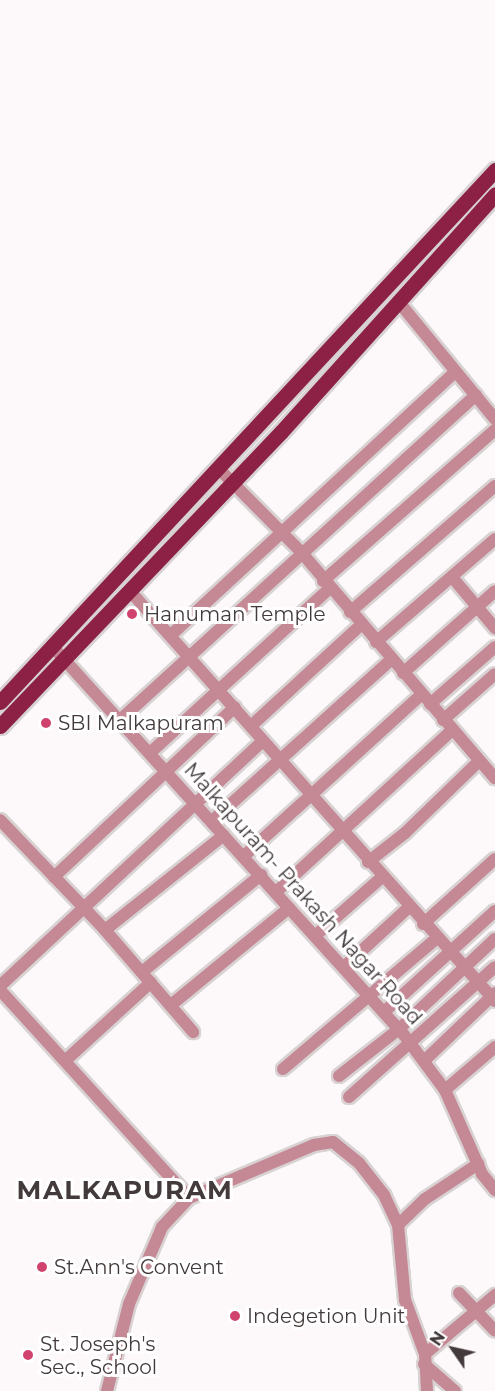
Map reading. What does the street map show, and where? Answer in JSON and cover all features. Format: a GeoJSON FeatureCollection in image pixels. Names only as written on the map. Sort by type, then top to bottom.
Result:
{"type":"FeatureCollection","features":[{"type":"Feature","properties":{"kind":"main road"},"geometry":{"type":"LineString","coordinates":[[0,702],[495,170]]}},
{"type":"Feature","properties":{"kind":"main road"},"geometry":{"type":"LineString","coordinates":[[0,726],[63,657],[130,591],[495,194]]}},
{"type":"Feature","properties":{"kind":"street"},"geometry":{"type":"LineString","coordinates":[[398,301],[495,419]]}},
{"type":"Feature","properties":{"kind":"street"},"geometry":{"type":"LineString","coordinates":[[171,635],[283,534],[455,372]]}},
{"type":"Feature","properties":{"kind":"street"},"geometry":{"type":"LineString","coordinates":[[120,720],[190,653],[476,395]]}},
{"type":"Feature","properties":{"kind":"street"},"geometry":{"type":"LineString","coordinates":[[151,752],[221,690],[326,585],[495,430]]}},
{"type":"Feature","properties":{"kind":"street"},"geometry":{"type":"LineString","coordinates":[[218,468],[301,552],[326,585],[425,700],[495,777]]}},
{"type":"Feature","properties":{"kind":"street"},"geometry":{"type":"LineString","coordinates":[[350,612],[495,486]]}},
{"type":"Feature","properties":{"kind":"street"},"geometry":{"type":"LineString","coordinates":[[376,642],[495,539]]}},
{"type":"Feature","properties":{"kind":"street"},"geometry":{"type":"LineString","coordinates":[[452,578],[495,628]]}},
{"type":"Feature","properties":{"kind":"street"},"geometry":{"type":"LineString","coordinates":[[130,591],[190,653],[250,726],[423,924],[494,997],[425,1060]]}},
{"type":"Feature","properties":{"kind":"street"},"geometry":{"type":"LineString","coordinates":[[403,673],[495,591]]}},
{"type":"Feature","properties":{"kind":"street"},"geometry":{"type":"LineString","coordinates":[[250,726],[361,625]]}},
{"type":"Feature","properties":{"kind":"street","name":"Malkapuram- Prakash Nagar Road"},"geometry":{"type":"LineString","coordinates":[[51,646],[151,752],[425,1060],[445,1090],[478,1164],[495,1190]]}},
{"type":"Feature","properties":{"kind":"street"},"geometry":{"type":"LineString","coordinates":[[244,856],[309,794],[425,700],[495,647]]}},
{"type":"Feature","properties":{"kind":"street"},"geometry":{"type":"LineString","coordinates":[[212,821],[278,758],[392,659]]}},
{"type":"Feature","properties":{"kind":"street"},"geometry":{"type":"LineString","coordinates":[[443,720],[495,674]]}},
{"type":"Feature","properties":{"kind":"street"},"geometry":{"type":"LineString","coordinates":[[54,877],[165,769],[235,707]]}},
{"type":"Feature","properties":{"kind":"street"},"geometry":{"type":"LineString","coordinates":[[276,892],[343,834],[452,730]]}},
{"type":"Feature","properties":{"kind":"street"},"geometry":{"type":"LineString","coordinates":[[189,1198],[0,988],[82,906],[264,741]]}},
{"type":"Feature","properties":{"kind":"street"},"geometry":{"type":"LineString","coordinates":[[368,862],[405,833],[479,761]]}},
{"type":"Feature","properties":{"kind":"street"},"geometry":{"type":"LineString","coordinates":[[0,819],[105,930],[194,1032]]}},
{"type":"Feature","properties":{"kind":"street"},"geometry":{"type":"LineString","coordinates":[[105,930],[224,835]]}},
{"type":"Feature","properties":{"kind":"street"},"geometry":{"type":"LineString","coordinates":[[423,924],[495,859]]}},
{"type":"Feature","properties":{"kind":"street"},"geometry":{"type":"LineString","coordinates":[[142,972],[261,875]]}},
{"type":"Feature","properties":{"kind":"street"},"geometry":{"type":"LineString","coordinates":[[316,935],[382,877]]}},
{"type":"Feature","properties":{"kind":"street"},"geometry":{"type":"LineString","coordinates":[[344,967],[409,908]]}},
{"type":"Feature","properties":{"kind":"street"},"geometry":{"type":"LineString","coordinates":[[171,1005],[289,909]]}},
{"type":"Feature","properties":{"kind":"street"},"geometry":{"type":"LineString","coordinates":[[384,1012],[495,911]]}},
{"type":"Feature","properties":{"kind":"street"},"geometry":{"type":"LineString","coordinates":[[283,1069],[437,938]]}},
{"type":"Feature","properties":{"kind":"street"},"geometry":{"type":"LineString","coordinates":[[339,1076],[399,1029],[495,939]]}},
{"type":"Feature","properties":{"kind":"street"},"geometry":{"type":"LineString","coordinates":[[349,1097],[495,967]]}},
{"type":"Feature","properties":{"kind":"street"},"geometry":{"type":"LineString","coordinates":[[66,1059],[151,982]]}},
{"type":"Feature","properties":{"kind":"street"},"geometry":{"type":"LineString","coordinates":[[445,1090],[495,1047]]}},
{"type":"Feature","properties":{"kind":"street"},"geometry":{"type":"LineString","coordinates":[[107,1391],[133,1295],[162,1227],[189,1198],[314,1145],[333,1142],[359,1163],[384,1195],[398,1225],[405,1300],[425,1359],[427,1391]]}},
{"type":"Feature","properties":{"kind":"street"},"geometry":{"type":"LineString","coordinates":[[398,1225],[425,1199],[478,1164]]}},
{"type":"Feature","properties":{"kind":"street"},"geometry":{"type":"LineString","coordinates":[[459,1293],[495,1331]]}},
{"type":"Feature","properties":{"kind":"street"},"geometry":{"type":"LineString","coordinates":[[425,1359],[495,1295]]}},
{"type":"Feature","properties":{"kind":"street"},"geometry":{"type":"LineString","coordinates":[[425,1359],[455,1391]]}},
{"type":"Feature","properties":{"kind":"place","name":"Hanuman Temple"},"geometry":{"type":"Point","coordinates":[132,614]}},
{"type":"Feature","properties":{"kind":"place","name":"SBI Malkapuram"},"geometry":{"type":"Point","coordinates":[46,723]}},
{"type":"Feature","properties":{"kind":"place","name":"St.Ann's Convent"},"geometry":{"type":"Point","coordinates":[42,1267]}},
{"type":"Feature","properties":{"kind":"place","name":"Indegetion Unit"},"geometry":{"type":"Point","coordinates":[235,1316]}},
{"type":"Feature","properties":{"kind":"place","name":"St. Joseph's Sec., School"},"geometry":{"type":"Point","coordinates":[28,1355]}},
{"type":"Feature","properties":{"kind":"district","name":"MALKAPURAM"},"geometry":{"type":"Point","coordinates":[125,1191]}}]}
